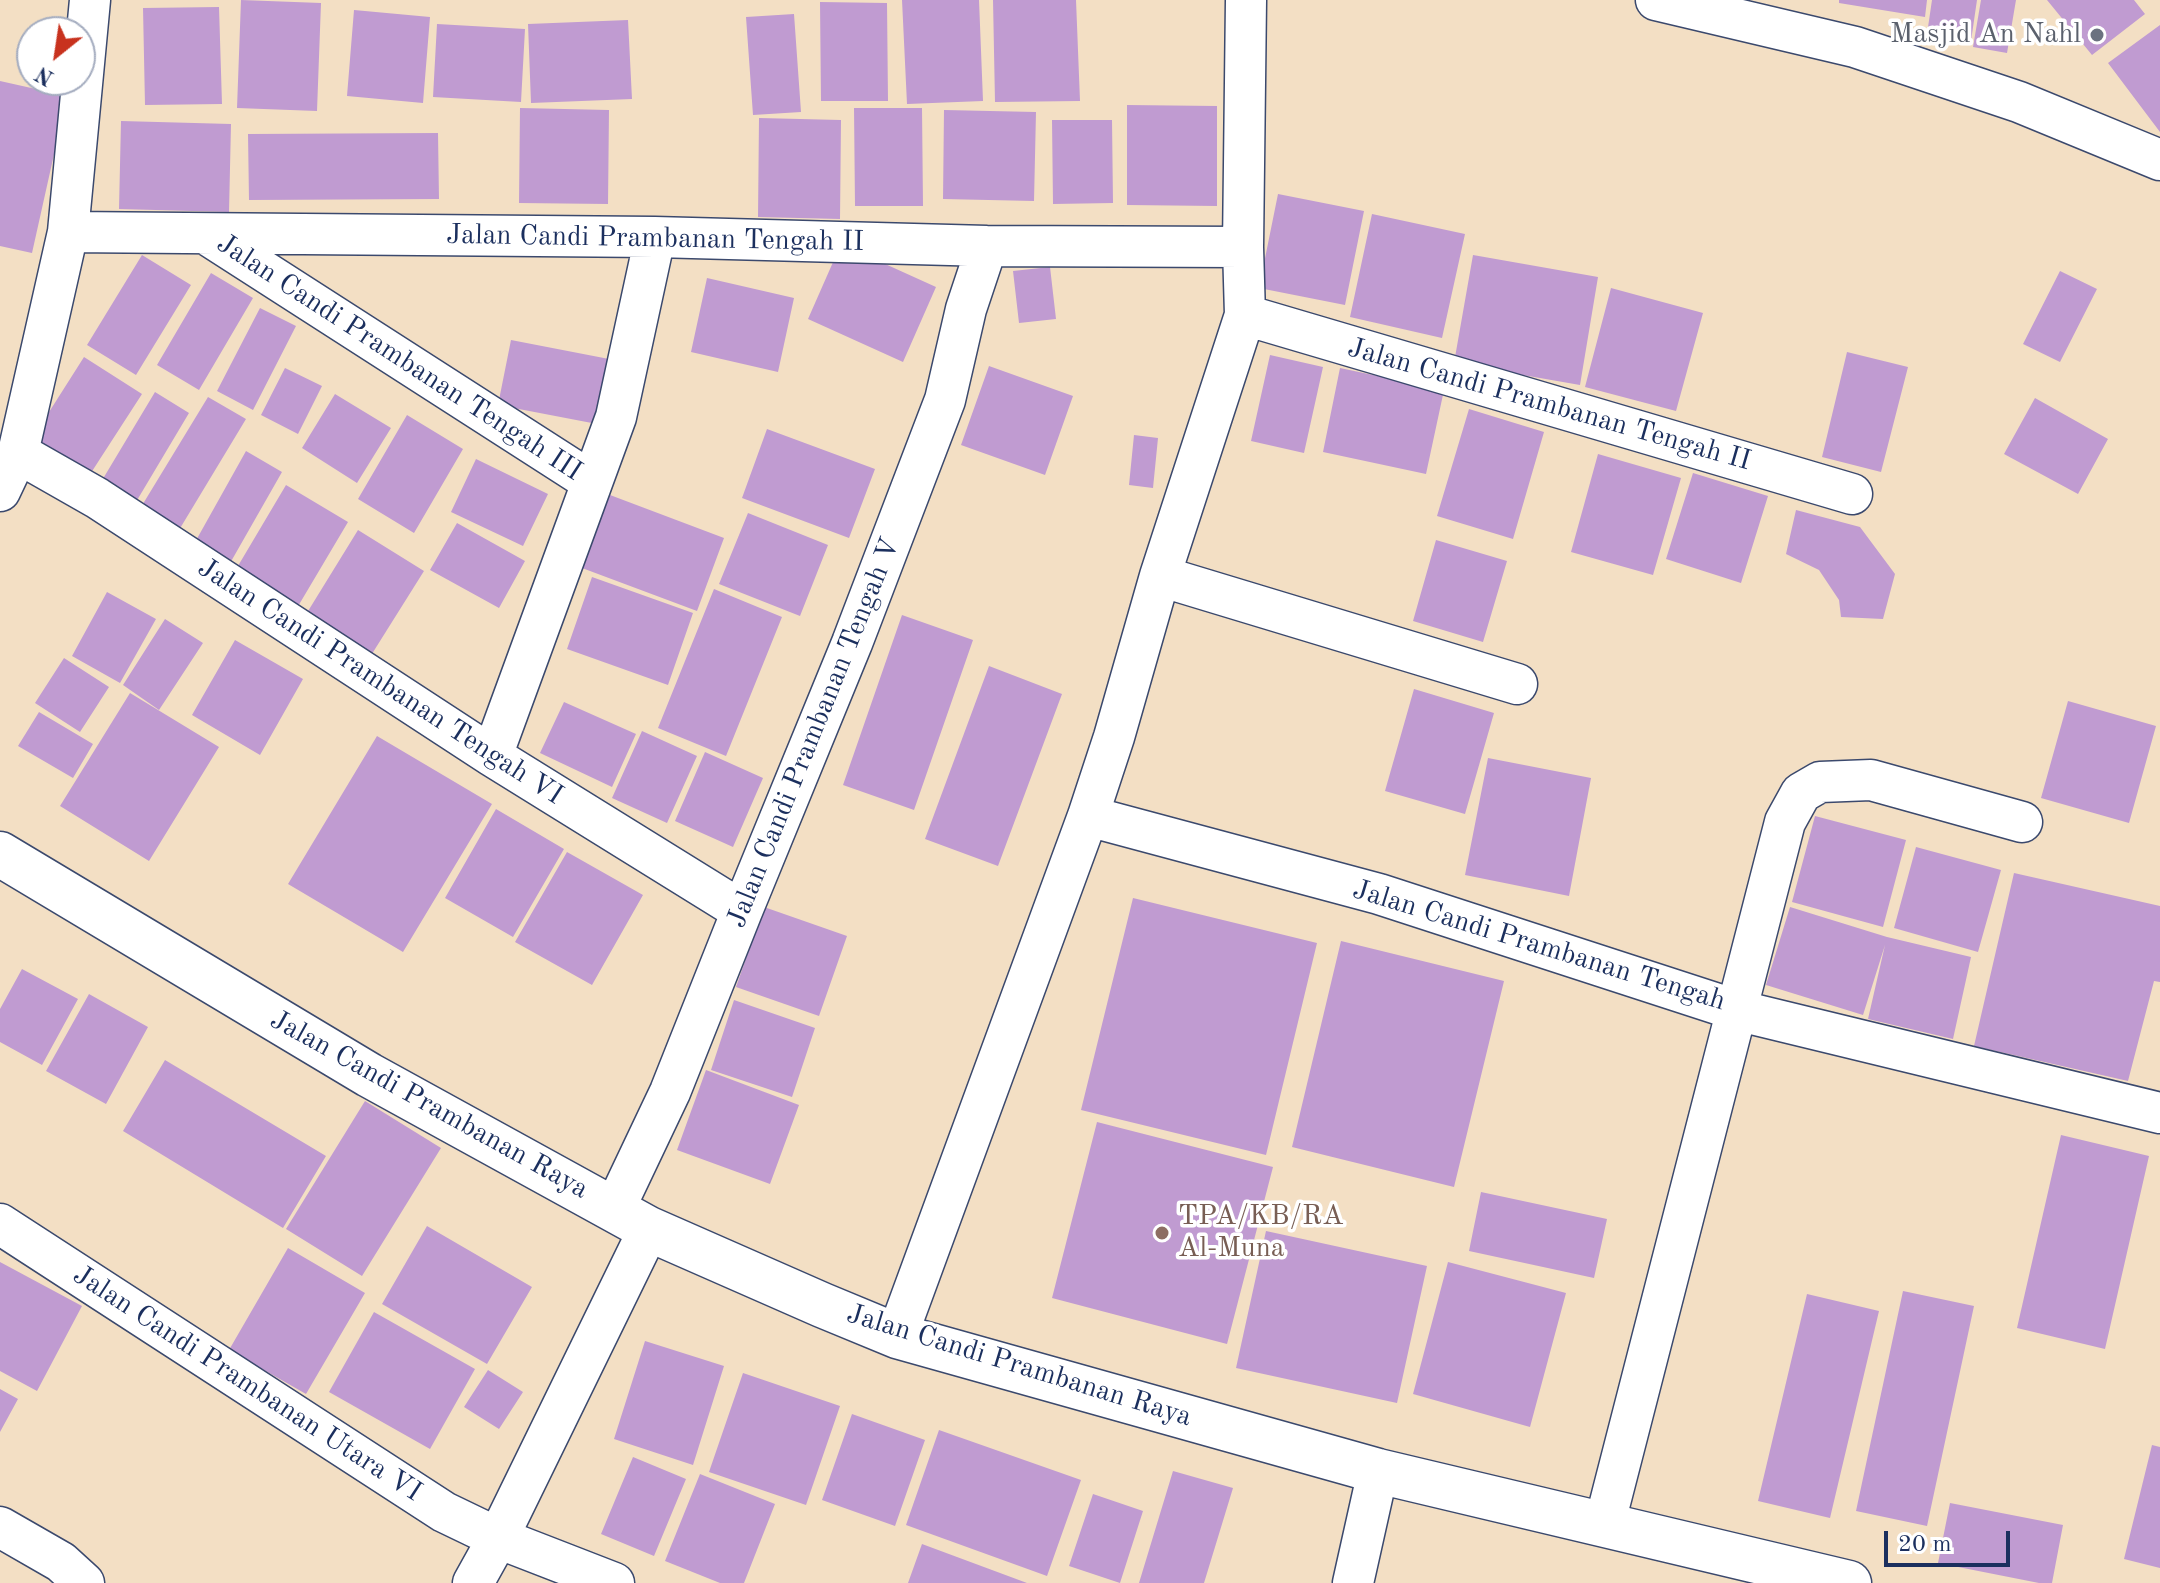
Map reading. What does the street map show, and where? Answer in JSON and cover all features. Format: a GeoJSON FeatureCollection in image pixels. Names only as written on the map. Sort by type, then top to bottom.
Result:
{"type":"FeatureCollection","features":[{"type":"Feature","properties":{"kind":"street"},"geometry":{"type":"LineString","coordinates":[[897,1336],[1088,816],[1160,576],[1245,315],[1246,0]]}},
{"type":"Feature","properties":{"kind":"street"},"geometry":{"type":"LineString","coordinates":[[1656,0],[1855,47],[2019,102],[2160,160]]}},
{"type":"Feature","properties":{"kind":"street"},"geometry":{"type":"LineString","coordinates":[[0,491],[18,453],[68,232],[89,1]]}},
{"type":"Feature","properties":{"kind":"street","name":"Jalan Candi Prambanan Tengah II"},"geometry":{"type":"LineString","coordinates":[[68,232],[655,237],[987,246],[1243,247]]}},
{"type":"Feature","properties":{"kind":"street","name":"Jalan Candi Prambanan Tengah III"},"geometry":{"type":"LineString","coordinates":[[206,234],[592,482]]}},
{"type":"Feature","properties":{"kind":"street"},"geometry":{"type":"LineString","coordinates":[[492,756],[616,417],[655,237]]}},
{"type":"Feature","properties":{"kind":"street","name":"Jalan Candi Prambanan Tengah V"},"geometry":{"type":"LineString","coordinates":[[473,1583],[498,1538],[632,1219],[670,1092],[852,643],[945,400],[966,309],[987,246]]}},
{"type":"Feature","properties":{"kind":"street","name":"Jalan Candi Prambanan Tengah II"},"geometry":{"type":"LineString","coordinates":[[1245,315],[1852,494]]}},
{"type":"Feature","properties":{"kind":"street","name":"Jalan Candi Prambanan Tengah VI"},"geometry":{"type":"LineString","coordinates":[[18,453],[97,498],[492,756],[742,911]]}},
{"type":"Feature","properties":{"kind":"street"},"geometry":{"type":"LineString","coordinates":[[1160,576],[1517,684]]}},
{"type":"Feature","properties":{"kind":"street","name":"Jalan Candi Prambanan Tengah"},"geometry":{"type":"LineString","coordinates":[[1088,816],[1379,894],[1736,1010],[1785,822],[1801,793],[1820,782],[1871,780],[2022,822]]}},
{"type":"Feature","properties":{"kind":"street","name":"Jalan Candi Prambanan Raya"},"geometry":{"type":"LineString","coordinates":[[0,854],[369,1075],[632,1219],[807,1299],[897,1336],[1378,1471],[1849,1583]]}},
{"type":"Feature","properties":{"kind":"street"},"geometry":{"type":"LineString","coordinates":[[1604,1526],[1736,1010],[2160,1113]]}},
{"type":"Feature","properties":{"kind":"street","name":"Jalan Candi Prambanan Utara VI"},"geometry":{"type":"LineString","coordinates":[[0,1224],[444,1512],[498,1538],[614,1583]]}},
{"type":"Feature","properties":{"kind":"street"},"geometry":{"type":"LineString","coordinates":[[1353,1583],[1378,1471]]}},
{"type":"Feature","properties":{"kind":"street"},"geometry":{"type":"LineString","coordinates":[[0,1527],[61,1562],[84,1583]]}},
{"type":"Feature","properties":{"kind":"building"},"geometry":{"type":"Polygon","coordinates":[[[241,0],[321,3],[317,111],[237,108],[241,0]]]}},
{"type":"Feature","properties":{"kind":"building"},"geometry":{"type":"Polygon","coordinates":[[[902,0],[979,0],[983,101],[907,104],[902,0]]]}},
{"type":"Feature","properties":{"kind":"building"},"geometry":{"type":"Polygon","coordinates":[[[993,0],[1076,0],[1080,101],[995,102],[993,0]]]}},
{"type":"Feature","properties":{"kind":"building"},"geometry":{"type":"Polygon","coordinates":[[[1839,0],[1927,0],[1925,17],[1839,3],[1839,0]]]}},
{"type":"Feature","properties":{"kind":"building"},"geometry":{"type":"Polygon","coordinates":[[[1932,0],[1977,0],[1971,41],[1927,34],[1932,0]]]}},
{"type":"Feature","properties":{"kind":"building"},"geometry":{"type":"Polygon","coordinates":[[[1981,0],[2016,0],[2007,53],[1973,47],[1981,0]]]}},
{"type":"Feature","properties":{"kind":"building","name":"Masjid An Nahl"},"geometry":{"type":"Polygon","coordinates":[[[2047,0],[2134,0],[2145,14],[2092,55],[2047,0]]]}},
{"type":"Feature","properties":{"kind":"building"},"geometry":{"type":"Polygon","coordinates":[[[820,2],[887,3],[888,101],[821,101],[820,2]]]}},
{"type":"Feature","properties":{"kind":"building"},"geometry":{"type":"Polygon","coordinates":[[[219,7],[222,104],[145,105],[143,8],[219,7]]]}},
{"type":"Feature","properties":{"kind":"building"},"geometry":{"type":"Polygon","coordinates":[[[354,10],[430,17],[423,103],[347,96],[354,10]]]}},
{"type":"Feature","properties":{"kind":"building"},"geometry":{"type":"Polygon","coordinates":[[[794,14],[801,112],[753,115],[746,17],[794,14]]]}},
{"type":"Feature","properties":{"kind":"building"},"geometry":{"type":"Polygon","coordinates":[[[628,20],[632,99],[531,103],[528,24],[628,20]]]}},
{"type":"Feature","properties":{"kind":"building"},"geometry":{"type":"Polygon","coordinates":[[[437,24],[525,29],[521,102],[433,97],[437,24]]]}},
{"type":"Feature","properties":{"kind":"building"},"geometry":{"type":"Polygon","coordinates":[[[2160,25],[2160,132],[2108,63],[2160,25]]]}},
{"type":"Feature","properties":{"kind":"building"},"geometry":{"type":"Polygon","coordinates":[[[0,81],[16,85],[16,96],[67,96],[32,253],[0,246],[0,81]]]}},
{"type":"Feature","properties":{"kind":"building"},"geometry":{"type":"Polygon","coordinates":[[[1127,105],[1217,106],[1217,206],[1127,205],[1127,105]]]}},
{"type":"Feature","properties":{"kind":"building"},"geometry":{"type":"Polygon","coordinates":[[[520,108],[609,110],[608,204],[519,203],[520,108]]]}},
{"type":"Feature","properties":{"kind":"building"},"geometry":{"type":"Polygon","coordinates":[[[854,108],[922,108],[923,206],[855,206],[854,108]]]}},
{"type":"Feature","properties":{"kind":"building"},"geometry":{"type":"Polygon","coordinates":[[[944,110],[1036,112],[1034,201],[943,199],[944,110]]]}},
{"type":"Feature","properties":{"kind":"building"},"geometry":{"type":"Polygon","coordinates":[[[759,118],[841,120],[840,219],[758,217],[759,118]]]}},
{"type":"Feature","properties":{"kind":"building"},"geometry":{"type":"Polygon","coordinates":[[[1052,120],[1112,120],[1113,203],[1053,204],[1052,120]]]}},
{"type":"Feature","properties":{"kind":"building"},"geometry":{"type":"Polygon","coordinates":[[[121,121],[231,124],[229,212],[119,209],[121,121]]]}},
{"type":"Feature","properties":{"kind":"building"},"geometry":{"type":"Polygon","coordinates":[[[438,133],[439,199],[249,200],[248,134],[438,133]]]}},
{"type":"Feature","properties":{"kind":"building"},"geometry":{"type":"Polygon","coordinates":[[[1278,194],[1364,211],[1345,305],[1259,288],[1278,194]]]}},
{"type":"Feature","properties":{"kind":"building"},"geometry":{"type":"Polygon","coordinates":[[[1372,214],[1465,234],[1442,338],[1350,317],[1372,214]]]}},
{"type":"Feature","properties":{"kind":"building"},"geometry":{"type":"Polygon","coordinates":[[[841,244],[936,287],[903,362],[808,319],[841,244]]]}},
{"type":"Feature","properties":{"kind":"building"},"geometry":{"type":"Polygon","coordinates":[[[142,255],[191,285],[136,375],[87,345],[142,255]]]}},
{"type":"Feature","properties":{"kind":"building"},"geometry":{"type":"Polygon","coordinates":[[[1473,255],[1598,277],[1580,385],[1454,363],[1473,255]]]}},
{"type":"Feature","properties":{"kind":"building"},"geometry":{"type":"Polygon","coordinates":[[[1050,267],[1056,319],[1019,323],[1013,271],[1050,267]]]}},
{"type":"Feature","properties":{"kind":"building"},"geometry":{"type":"Polygon","coordinates":[[[2060,271],[2097,289],[2060,362],[2023,344],[2060,271]]]}},
{"type":"Feature","properties":{"kind":"building"},"geometry":{"type":"Polygon","coordinates":[[[211,273],[253,298],[199,390],[157,365],[211,273]]]}},
{"type":"Feature","properties":{"kind":"building"},"geometry":{"type":"Polygon","coordinates":[[[707,278],[794,298],[778,372],[691,352],[707,278]]]}},
{"type":"Feature","properties":{"kind":"building"},"geometry":{"type":"Polygon","coordinates":[[[1611,288],[1703,313],[1676,411],[1585,387],[1611,288]]]}},
{"type":"Feature","properties":{"kind":"building"},"geometry":{"type":"Polygon","coordinates":[[[260,308],[296,326],[253,410],[217,391],[260,308]]]}},
{"type":"Feature","properties":{"kind":"building"},"geometry":{"type":"Polygon","coordinates":[[[511,340],[609,359],[597,424],[498,405],[511,340]]]}},
{"type":"Feature","properties":{"kind":"building"},"geometry":{"type":"Polygon","coordinates":[[[1847,352],[1908,367],[1881,472],[1822,457],[1847,352]]]}},
{"type":"Feature","properties":{"kind":"building"},"geometry":{"type":"Polygon","coordinates":[[[1270,355],[1323,367],[1304,453],[1251,441],[1270,355]]]}},
{"type":"Feature","properties":{"kind":"building"},"geometry":{"type":"Polygon","coordinates":[[[84,357],[142,394],[87,479],[30,442],[84,357]]]}},
{"type":"Feature","properties":{"kind":"building"},"geometry":{"type":"Polygon","coordinates":[[[989,366],[1073,396],[1045,475],[961,445],[989,366]]]}},
{"type":"Feature","properties":{"kind":"building"},"geometry":{"type":"Polygon","coordinates":[[[285,368],[322,386],[298,434],[261,415],[285,368]]]}},
{"type":"Feature","properties":{"kind":"building"},"geometry":{"type":"Polygon","coordinates":[[[1340,368],[1444,390],[1426,474],[1323,452],[1340,368]]]}},
{"type":"Feature","properties":{"kind":"building"},"geometry":{"type":"Polygon","coordinates":[[[155,392],[189,413],[133,507],[98,487],[155,392]]]}},
{"type":"Feature","properties":{"kind":"building"},"geometry":{"type":"Polygon","coordinates":[[[335,394],[391,428],[357,483],[302,448],[335,394]]]}},
{"type":"Feature","properties":{"kind":"building"},"geometry":{"type":"Polygon","coordinates":[[[208,397],[246,419],[176,535],[138,512],[208,397]]]}},
{"type":"Feature","properties":{"kind":"building"},"geometry":{"type":"Polygon","coordinates":[[[2035,398],[2108,439],[2078,494],[2004,454],[2035,398]]]}},
{"type":"Feature","properties":{"kind":"building"},"geometry":{"type":"Polygon","coordinates":[[[1469,409],[1544,432],[1513,539],[1437,516],[1469,409]]]}},
{"type":"Feature","properties":{"kind":"building"},"geometry":{"type":"Polygon","coordinates":[[[407,415],[463,449],[414,533],[358,499],[407,415]]]}},
{"type":"Feature","properties":{"kind":"building"},"geometry":{"type":"Polygon","coordinates":[[[767,429],[875,469],[849,538],[742,498],[767,429]]]}},
{"type":"Feature","properties":{"kind":"building"},"geometry":{"type":"Polygon","coordinates":[[[1134,435],[1158,438],[1153,488],[1129,485],[1134,435]]]}},
{"type":"Feature","properties":{"kind":"building"},"geometry":{"type":"Polygon","coordinates":[[[246,451],[282,472],[229,565],[194,544],[246,451]]]}},
{"type":"Feature","properties":{"kind":"building"},"geometry":{"type":"Polygon","coordinates":[[[1598,454],[1681,478],[1653,575],[1571,552],[1598,454]]]}},
{"type":"Feature","properties":{"kind":"building"},"geometry":{"type":"Polygon","coordinates":[[[476,459],[548,494],[523,546],[451,512],[476,459]]]}},
{"type":"Feature","properties":{"kind":"building"},"geometry":{"type":"Polygon","coordinates":[[[1693,473],[1768,496],[1741,583],[1666,559],[1693,473]]]}},
{"type":"Feature","properties":{"kind":"building"},"geometry":{"type":"Polygon","coordinates":[[[286,485],[348,522],[297,608],[235,571],[286,485]]]}},
{"type":"Feature","properties":{"kind":"building"},"geometry":{"type":"Polygon","coordinates":[[[610,495],[724,538],[697,611],[582,568],[610,495]]]}},
{"type":"Feature","properties":{"kind":"building"},"geometry":{"type":"Polygon","coordinates":[[[1796,510],[1860,527],[1895,574],[1883,619],[1841,617],[1839,600],[1819,570],[1786,554],[1796,510]]]}},
{"type":"Feature","properties":{"kind":"building"},"geometry":{"type":"Polygon","coordinates":[[[748,513],[828,545],[800,616],[719,584],[748,513]]]}},
{"type":"Feature","properties":{"kind":"building"},"geometry":{"type":"Polygon","coordinates":[[[457,523],[525,561],[499,608],[430,570],[457,523]]]}},
{"type":"Feature","properties":{"kind":"building"},"geometry":{"type":"Polygon","coordinates":[[[358,530],[424,571],[370,657],[305,616],[358,530]]]}},
{"type":"Feature","properties":{"kind":"building"},"geometry":{"type":"Polygon","coordinates":[[[1436,540],[1507,561],[1483,642],[1413,621],[1436,540]]]}},
{"type":"Feature","properties":{"kind":"building"},"geometry":{"type":"Polygon","coordinates":[[[592,577],[693,613],[668,685],[567,649],[592,577]]]}},
{"type":"Feature","properties":{"kind":"building"},"geometry":{"type":"Polygon","coordinates":[[[714,589],[782,617],[726,756],[658,728],[714,589]]]}},
{"type":"Feature","properties":{"kind":"building"},"geometry":{"type":"Polygon","coordinates":[[[107,592],[156,619],[120,683],[72,656],[107,592]]]}},
{"type":"Feature","properties":{"kind":"building"},"geometry":{"type":"Polygon","coordinates":[[[902,615],[973,640],[914,810],[843,785],[902,615]]]}},
{"type":"Feature","properties":{"kind":"building"},"geometry":{"type":"Polygon","coordinates":[[[165,619],[203,643],[159,710],[123,685],[165,619]]]}},
{"type":"Feature","properties":{"kind":"building"},"geometry":{"type":"Polygon","coordinates":[[[235,640],[303,679],[260,755],[192,715],[235,640]]]}},
{"type":"Feature","properties":{"kind":"building"},"geometry":{"type":"Polygon","coordinates":[[[64,658],[109,687],[80,732],[35,703],[64,658]]]}},
{"type":"Feature","properties":{"kind":"building"},"geometry":{"type":"Polygon","coordinates":[[[989,666],[1062,694],[998,866],[925,839],[989,666]]]}},
{"type":"Feature","properties":{"kind":"building"},"geometry":{"type":"Polygon","coordinates":[[[1414,689],[1494,713],[1465,814],[1385,791],[1414,689]]]}},
{"type":"Feature","properties":{"kind":"building"},"geometry":{"type":"Polygon","coordinates":[[[130,693],[219,747],[149,861],[60,806],[130,693]]]}},
{"type":"Feature","properties":{"kind":"building"},"geometry":{"type":"Polygon","coordinates":[[[2068,701],[2156,726],[2129,823],[2041,798],[2068,701]]]}},
{"type":"Feature","properties":{"kind":"building"},"geometry":{"type":"Polygon","coordinates":[[[564,702],[636,734],[612,787],[540,753],[564,702]]]}},
{"type":"Feature","properties":{"kind":"building"},"geometry":{"type":"Polygon","coordinates":[[[39,712],[93,744],[73,778],[18,746],[39,712]]]}},
{"type":"Feature","properties":{"kind":"building"},"geometry":{"type":"Polygon","coordinates":[[[642,731],[697,756],[667,823],[612,798],[642,731]]]}},
{"type":"Feature","properties":{"kind":"building"},"geometry":{"type":"Polygon","coordinates":[[[377,736],[492,804],[403,952],[288,884],[377,736]]]}},
{"type":"Feature","properties":{"kind":"building"},"geometry":{"type":"Polygon","coordinates":[[[705,752],[763,778],[733,847],[675,821],[705,752]]]}},
{"type":"Feature","properties":{"kind":"building"},"geometry":{"type":"Polygon","coordinates":[[[1488,758],[1591,778],[1569,896],[1465,875],[1488,758]]]}},
{"type":"Feature","properties":{"kind":"building"},"geometry":{"type":"Polygon","coordinates":[[[496,809],[564,849],[513,937],[445,898],[496,809]]]}},
{"type":"Feature","properties":{"kind":"building"},"geometry":{"type":"Polygon","coordinates":[[[1815,816],[1906,840],[1883,927],[1792,902],[1815,816]]]}},
{"type":"Feature","properties":{"kind":"building"},"geometry":{"type":"Polygon","coordinates":[[[1916,847],[2001,870],[1978,952],[1894,928],[1916,847]]]}},
{"type":"Feature","properties":{"kind":"building"},"geometry":{"type":"Polygon","coordinates":[[[567,852],[643,895],[592,985],[515,942],[567,852]]]}},
{"type":"Feature","properties":{"kind":"building"},"geometry":{"type":"Polygon","coordinates":[[[2014,873],[2160,906],[2160,982],[2154,981],[2128,1081],[1974,1046],[2014,873]]]}},
{"type":"Feature","properties":{"kind":"building"},"geometry":{"type":"Polygon","coordinates":[[[1133,898],[1317,943],[1266,1155],[1081,1110],[1133,898]]]}},
{"type":"Feature","properties":{"kind":"building"},"geometry":{"type":"Polygon","coordinates":[[[764,907],[847,936],[819,1016],[736,987],[764,907]]]}},
{"type":"Feature","properties":{"kind":"building"},"geometry":{"type":"Polygon","coordinates":[[[1790,907],[1887,937],[1971,957],[1953,1039],[1868,1019],[1885,945],[1863,1015],[1766,985],[1790,907]]]}},
{"type":"Feature","properties":{"kind":"building"},"geometry":{"type":"Polygon","coordinates":[[[1341,941],[1504,981],[1454,1187],[1292,1147],[1341,941]]]}},
{"type":"Feature","properties":{"kind":"building"},"geometry":{"type":"Polygon","coordinates":[[[22,969],[78,999],[42,1065],[0,1042],[0,1009],[22,969]]]}},
{"type":"Feature","properties":{"kind":"building"},"geometry":{"type":"Polygon","coordinates":[[[89,994],[148,1027],[106,1104],[46,1071],[89,994]]]}},
{"type":"Feature","properties":{"kind":"building"},"geometry":{"type":"Polygon","coordinates":[[[734,1000],[815,1028],[792,1097],[711,1070],[734,1000]]]}},
{"type":"Feature","properties":{"kind":"building"},"geometry":{"type":"Polygon","coordinates":[[[165,1060],[326,1156],[283,1228],[123,1131],[165,1060]]]}},
{"type":"Feature","properties":{"kind":"building"},"geometry":{"type":"Polygon","coordinates":[[[706,1070],[799,1105],[770,1184],[677,1150],[706,1070]]]}},
{"type":"Feature","properties":{"kind":"building"},"geometry":{"type":"Polygon","coordinates":[[[365,1101],[441,1148],[362,1276],[286,1229],[365,1101]]]}},
{"type":"Feature","properties":{"kind":"building","name":"TPA/KB/RA Al-Muna"},"geometry":{"type":"Polygon","coordinates":[[[1097,1122],[1273,1167],[1227,1344],[1052,1298],[1097,1122]]]}},
{"type":"Feature","properties":{"kind":"building"},"geometry":{"type":"Polygon","coordinates":[[[2061,1135],[2149,1156],[2105,1349],[2017,1328],[2061,1135]]]}},
{"type":"Feature","properties":{"kind":"building"},"geometry":{"type":"Polygon","coordinates":[[[1481,1192],[1607,1219],[1594,1278],[1469,1251],[1481,1192]]]}},
{"type":"Feature","properties":{"kind":"building"},"geometry":{"type":"Polygon","coordinates":[[[427,1226],[532,1287],[487,1364],[382,1304],[427,1226]]]}},
{"type":"Feature","properties":{"kind":"building"},"geometry":{"type":"Polygon","coordinates":[[[1266,1231],[1427,1266],[1397,1403],[1236,1368],[1266,1231]]]}},
{"type":"Feature","properties":{"kind":"building"},"geometry":{"type":"Polygon","coordinates":[[[288,1248],[365,1293],[306,1394],[229,1350],[288,1248]]]}},
{"type":"Feature","properties":{"kind":"building"},"geometry":{"type":"Polygon","coordinates":[[[0,1262],[82,1306],[37,1391],[0,1371],[0,1262]]]}},
{"type":"Feature","properties":{"kind":"building"},"geometry":{"type":"Polygon","coordinates":[[[1448,1262],[1566,1293],[1530,1427],[1413,1394],[1448,1262]]]}},
{"type":"Feature","properties":{"kind":"building"},"geometry":{"type":"Polygon","coordinates":[[[1903,1291],[1974,1306],[1927,1526],[1856,1511],[1903,1291]]]}},
{"type":"Feature","properties":{"kind":"building"},"geometry":{"type":"Polygon","coordinates":[[[1807,1294],[1879,1311],[1830,1518],[1758,1501],[1807,1294]]]}},
{"type":"Feature","properties":{"kind":"building"},"geometry":{"type":"Polygon","coordinates":[[[374,1312],[475,1369],[430,1449],[329,1392],[374,1312]]]}},
{"type":"Feature","properties":{"kind":"building"},"geometry":{"type":"Polygon","coordinates":[[[645,1341],[724,1366],[693,1465],[614,1439],[645,1341]]]}},
{"type":"Feature","properties":{"kind":"building"},"geometry":{"type":"Polygon","coordinates":[[[488,1370],[523,1392],[499,1429],[464,1407],[488,1370]]]}},
{"type":"Feature","properties":{"kind":"building"},"geometry":{"type":"Polygon","coordinates":[[[743,1373],[840,1406],[806,1505],[709,1472],[743,1373]]]}},
{"type":"Feature","properties":{"kind":"building"},"geometry":{"type":"Polygon","coordinates":[[[0,1389],[18,1399],[0,1432],[0,1389]]]}},
{"type":"Feature","properties":{"kind":"building"},"geometry":{"type":"Polygon","coordinates":[[[852,1414],[925,1440],[895,1526],[822,1500],[852,1414]]]}},
{"type":"Feature","properties":{"kind":"building"},"geometry":{"type":"Polygon","coordinates":[[[939,1430],[1081,1480],[1047,1576],[906,1525],[939,1430]]]}},
{"type":"Feature","properties":{"kind":"building"},"geometry":{"type":"Polygon","coordinates":[[[2152,1445],[2160,1447],[2160,1568],[2124,1559],[2152,1445]]]}},
{"type":"Feature","properties":{"kind":"building"},"geometry":{"type":"Polygon","coordinates":[[[633,1457],[686,1479],[654,1556],[601,1534],[633,1457]]]}},
{"type":"Feature","properties":{"kind":"building"},"geometry":{"type":"Polygon","coordinates":[[[1173,1471],[1233,1488],[1204,1583],[1139,1583],[1173,1471]]]}},
{"type":"Feature","properties":{"kind":"building"},"geometry":{"type":"Polygon","coordinates":[[[700,1474],[775,1504],[744,1583],[720,1583],[665,1561],[700,1474]]]}},
{"type":"Feature","properties":{"kind":"building"},"geometry":{"type":"Polygon","coordinates":[[[1093,1494],[1143,1511],[1120,1583],[1069,1566],[1093,1494]]]}},
{"type":"Feature","properties":{"kind":"building"},"geometry":{"type":"Polygon","coordinates":[[[1950,1503],[2063,1525],[2052,1583],[1938,1563],[1950,1503]]]}},
{"type":"Feature","properties":{"kind":"building"},"geometry":{"type":"Polygon","coordinates":[[[922,1544],[1027,1583],[908,1583],[922,1544]]]}},
{"type":"Feature","properties":{"kind":"place","name":"Masjid An Nahl"},"geometry":{"type":"Point","coordinates":[2097,35]}},
{"type":"Feature","properties":{"kind":"place","name":"TPA/KB/RA Al-Muna"},"geometry":{"type":"Point","coordinates":[1162,1233]}}]}
